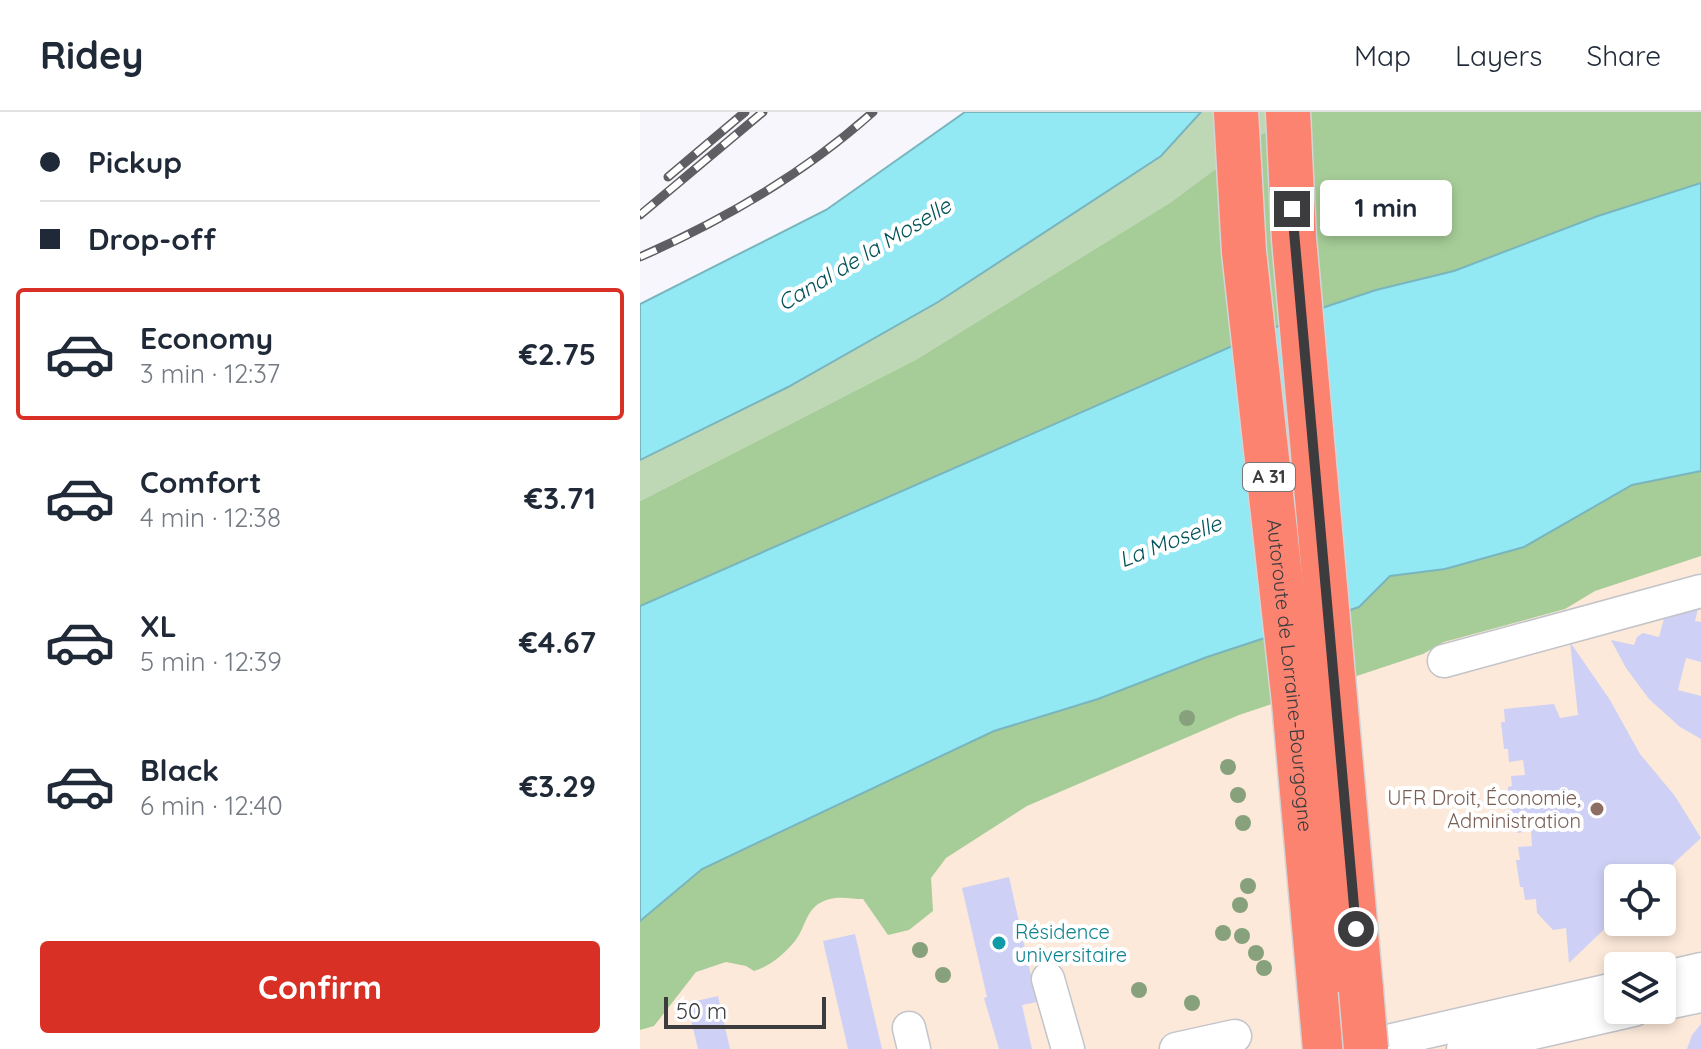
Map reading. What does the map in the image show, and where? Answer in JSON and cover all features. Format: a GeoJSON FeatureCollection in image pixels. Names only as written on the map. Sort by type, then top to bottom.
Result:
{"type":"FeatureCollection","features":[{"type":"Feature","properties":{"kind":"highway","name":"Autoroute de Lorraine-Bourgogne"},"geometry":{"type":"LineString","coordinates":[[1236,112],[1244,252],[1294,702],[1323,1029]]}},
{"type":"Feature","properties":{"kind":"highway","name":"Autoroute de Lorraine-Bourgogne"},"geometry":{"type":"LineString","coordinates":[[1288,112],[1294,239],[1366,1049]]}},
{"type":"Feature","properties":{"kind":"street"},"geometry":{"type":"LineString","coordinates":[[1444,661],[1701,591]]}},
{"type":"Feature","properties":{"kind":"street"},"geometry":{"type":"LineString","coordinates":[[1676,975],[1701,969]]}},
{"type":"Feature","properties":{"kind":"street"},"geometry":{"type":"LineString","coordinates":[[1048,979],[1068,1049]]}},
{"type":"Feature","properties":{"kind":"street"},"geometry":{"type":"LineString","coordinates":[[1353,1049],[1604,991]]}},
{"type":"Feature","properties":{"kind":"street"},"geometry":{"type":"LineString","coordinates":[[1676,1001],[1701,996]]}},
{"type":"Feature","properties":{"kind":"street"},"geometry":{"type":"LineString","coordinates":[[1463,1049],[1604,1017]]}},
{"type":"Feature","properties":{"kind":"street"},"geometry":{"type":"LineString","coordinates":[[1182,1048],[1235,1036]]}},
{"type":"Feature","properties":{"kind":"shaded area"},"geometry":{"type":"Polygon","coordinates":[[[1701,548],[1701,1049],[640,1049],[640,972],[1075,761],[1701,548]]]}},
{"type":"Feature","properties":{"kind":"green space"},"geometry":{"type":"Polygon","coordinates":[[[1201,112],[1292,112],[1171,202],[917,359],[640,501],[640,460],[788,387],[1161,156],[1201,112]]]}},
{"type":"Feature","properties":{"kind":"green space"},"geometry":{"type":"Polygon","coordinates":[[[1292,112],[1701,112],[1701,183],[1598,216],[1454,271],[1376,290],[1310,312],[640,606],[640,501],[917,359],[1171,202],[1292,112]]]}},
{"type":"Feature","properties":{"kind":"green space"},"geometry":{"type":"Polygon","coordinates":[[[1701,471],[1701,556],[1595,591],[1565,609],[1444,642],[1423,654],[1239,715],[1027,806],[946,858],[931,878],[933,911],[909,930],[888,935],[863,899],[830,899],[811,911],[795,941],[772,963],[754,971],[726,962],[696,972],[654,1026],[640,1030],[640,921],[702,869],[994,731],[1098,699],[1207,657],[1359,607],[1390,576],[1445,569],[1524,547],[1632,485],[1701,471]]]}},
{"type":"Feature","properties":{"kind":"water","name":"Canal de la Moselle"},"geometry":{"type":"Polygon","coordinates":[[[965,112],[1201,112],[1161,156],[938,302],[788,387],[640,460],[640,304],[826,210],[965,112]]]}},
{"type":"Feature","properties":{"kind":"water","name":"La Moselle"},"geometry":{"type":"Polygon","coordinates":[[[1701,183],[1701,471],[1632,485],[1524,547],[1445,569],[1390,576],[1359,607],[1207,657],[1098,699],[994,731],[702,869],[640,921],[640,606],[1310,312],[1376,290],[1454,271],[1598,216],[1701,183]]]}},
{"type":"Feature","properties":{"kind":"building"},"geometry":{"type":"Polygon","coordinates":[[[1699,605],[1695,621],[1701,622],[1701,662],[1686,658],[1678,690],[1701,696],[1701,739],[1680,727],[1649,699],[1626,668],[1611,640],[1634,645],[1643,633],[1659,637],[1665,615],[1699,605]]]}},
{"type":"Feature","properties":{"kind":"building","name":"UFR Droit, Économie, Administration"},"geometry":{"type":"Polygon","coordinates":[[[1570,642],[1610,700],[1640,754],[1675,796],[1701,838],[1673,864],[1604,864],[1604,929],[1569,963],[1566,928],[1553,930],[1537,913],[1536,899],[1525,900],[1523,887],[1520,887],[1516,860],[1520,860],[1518,847],[1532,846],[1531,831],[1517,833],[1516,823],[1512,823],[1508,787],[1512,786],[1511,776],[1525,775],[1523,760],[1509,762],[1501,722],[1505,722],[1504,709],[1554,704],[1560,718],[1578,715],[1570,642]]]}},
{"type":"Feature","properties":{"kind":"building","name":"Résidence universitaire"},"geometry":{"type":"Polygon","coordinates":[[[1009,877],[1037,1002],[1022,1005],[1032,1049],[999,1049],[984,998],[987,997],[962,888],[1009,877]]]}},
{"type":"Feature","properties":{"kind":"building"},"geometry":{"type":"Polygon","coordinates":[[[855,934],[882,1049],[848,1049],[823,941],[855,934]]]}},
{"type":"Feature","properties":{"kind":"building"},"geometry":{"type":"Polygon","coordinates":[[[718,996],[730,1049],[698,1049],[687,1003],[718,996]]]}},
{"type":"Feature","properties":{"kind":"building"},"geometry":{"type":"Polygon","coordinates":[[[1701,1024],[1701,1049],[1687,1049],[1692,1035],[1701,1024]]]}},
{"type":"Feature","properties":{"kind":"railway"},"geometry":{"type":"LineString","coordinates":[[668,177],[745,112]]}},
{"type":"Feature","properties":{"kind":"railway"},"geometry":{"type":"LineString","coordinates":[[640,215],[763,112]]}},
{"type":"Feature","properties":{"kind":"railway"},"geometry":{"type":"LineString","coordinates":[[640,257],[702,228],[762,194],[820,155],[873,112]]}},
{"type":"Feature","properties":{"kind":"place","name":"UFR Droit, Économie, Administration"},"geometry":{"type":"Point","coordinates":[1597,809]}},
{"type":"Feature","properties":{"kind":"place","name":"Résidence universitaire"},"geometry":{"type":"Point","coordinates":[999,943]}},
{"type":"Feature","properties":{"kind":"route"},"geometry":{"type":"LineString","coordinates":[[1292,209],[1356,929]]}}]}
